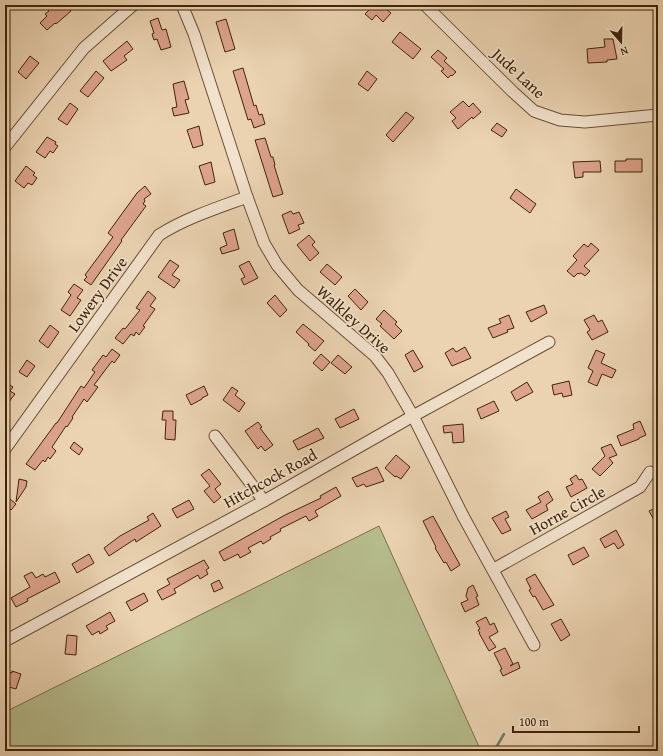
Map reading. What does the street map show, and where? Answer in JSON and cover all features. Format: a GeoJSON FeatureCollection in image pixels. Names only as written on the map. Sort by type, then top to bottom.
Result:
{"type":"FeatureCollection","features":[{"type":"Feature","properties":{"kind":"street"},"geometry":{"type":"LineString","coordinates":[[7,141],[84,48],[133,5]]}},
{"type":"Feature","properties":{"kind":"street","name":"Walkley Drive"},"geometry":{"type":"LineString","coordinates":[[182,5],[194,34],[247,197],[264,243],[277,265],[298,290],[375,356],[388,373],[413,416],[463,516],[534,645]]}},
{"type":"Feature","properties":{"kind":"street","name":"Jude Lane"},"geometry":{"type":"LineString","coordinates":[[425,5],[534,111],[560,120],[586,122],[658,115]]}},
{"type":"Feature","properties":{"kind":"street","name":"Lowery Drive"},"geometry":{"type":"LineString","coordinates":[[5,449],[159,235],[194,217],[247,197]]}},
{"type":"Feature","properties":{"kind":"street","name":"Hitchcock Road"},"geometry":{"type":"LineString","coordinates":[[5,641],[264,501],[413,416],[549,342]]}},
{"type":"Feature","properties":{"kind":"street"},"geometry":{"type":"LineString","coordinates":[[215,436],[264,501]]}},
{"type":"Feature","properties":{"kind":"street","name":"Horne Circle"},"geometry":{"type":"LineString","coordinates":[[494,570],[640,488],[650,472]]}},
{"type":"Feature","properties":{"kind":"green space"},"geometry":{"type":"Polygon","coordinates":[[[379,526],[481,751],[5,751],[5,712],[379,526]]]}},
{"type":"Feature","properties":{"kind":"building"},"geometry":{"type":"Polygon","coordinates":[[[44,5],[65,5],[71,11],[47,30],[40,23],[47,16],[45,14],[49,11],[44,5]]]}},
{"type":"Feature","properties":{"kind":"building"},"geometry":{"type":"Polygon","coordinates":[[[374,5],[381,5],[391,13],[383,22],[376,15],[372,20],[365,14],[374,5]]]}},
{"type":"Feature","properties":{"kind":"building"},"geometry":{"type":"Polygon","coordinates":[[[158,18],[162,30],[166,29],[171,47],[161,50],[157,39],[154,40],[152,34],[154,33],[150,21],[158,18]]]}},
{"type":"Feature","properties":{"kind":"building"},"geometry":{"type":"Polygon","coordinates":[[[226,19],[235,49],[225,52],[216,22],[226,19]]]}},
{"type":"Feature","properties":{"kind":"building"},"geometry":{"type":"Polygon","coordinates":[[[400,32],[421,49],[413,59],[392,42],[400,32]]]}},
{"type":"Feature","properties":{"kind":"building"},"geometry":{"type":"Polygon","coordinates":[[[604,39],[613,39],[617,59],[607,60],[607,62],[588,63],[587,49],[605,47],[604,39]]]}},
{"type":"Feature","properties":{"kind":"building"},"geometry":{"type":"Polygon","coordinates":[[[127,41],[133,49],[124,56],[127,60],[111,71],[103,61],[127,41]]]}},
{"type":"Feature","properties":{"kind":"building"},"geometry":{"type":"Polygon","coordinates":[[[438,50],[447,58],[444,61],[456,72],[448,78],[441,71],[444,69],[431,57],[438,50]]]}},
{"type":"Feature","properties":{"kind":"building"},"geometry":{"type":"Polygon","coordinates":[[[30,56],[39,63],[26,79],[18,72],[30,56]]]}},
{"type":"Feature","properties":{"kind":"building"},"geometry":{"type":"Polygon","coordinates":[[[243,68],[254,106],[256,105],[259,115],[262,114],[265,124],[254,128],[251,119],[248,120],[233,71],[243,68]]]}},
{"type":"Feature","properties":{"kind":"building"},"geometry":{"type":"Polygon","coordinates":[[[96,71],[104,78],[88,97],[80,91],[96,71]]]}},
{"type":"Feature","properties":{"kind":"building"},"geometry":{"type":"Polygon","coordinates":[[[367,71],[377,79],[368,91],[358,84],[367,71]]]}},
{"type":"Feature","properties":{"kind":"building"},"geometry":{"type":"Polygon","coordinates":[[[184,81],[189,99],[185,100],[189,113],[174,116],[172,108],[177,107],[173,84],[184,81]]]}},
{"type":"Feature","properties":{"kind":"building"},"geometry":{"type":"Polygon","coordinates":[[[463,101],[469,107],[473,103],[481,112],[473,119],[472,117],[458,129],[452,121],[456,118],[450,112],[463,101]]]}},
{"type":"Feature","properties":{"kind":"building"},"geometry":{"type":"Polygon","coordinates":[[[70,103],[78,109],[67,125],[58,119],[70,103]]]}},
{"type":"Feature","properties":{"kind":"building"},"geometry":{"type":"Polygon","coordinates":[[[406,112],[414,118],[393,142],[386,135],[406,112]]]}},
{"type":"Feature","properties":{"kind":"building"},"geometry":{"type":"Polygon","coordinates":[[[497,123],[507,130],[502,137],[491,130],[497,123]]]}},
{"type":"Feature","properties":{"kind":"building"},"geometry":{"type":"Polygon","coordinates":[[[199,126],[203,145],[193,148],[187,130],[199,126]]]}},
{"type":"Feature","properties":{"kind":"building"},"geometry":{"type":"Polygon","coordinates":[[[47,137],[56,142],[55,144],[58,146],[53,153],[50,151],[45,158],[36,152],[47,137]]]}},
{"type":"Feature","properties":{"kind":"building"},"geometry":{"type":"Polygon","coordinates":[[[265,138],[271,157],[273,157],[283,194],[273,197],[255,140],[265,138]]]}},
{"type":"Feature","properties":{"kind":"building"},"geometry":{"type":"Polygon","coordinates":[[[626,159],[642,159],[642,172],[615,172],[615,161],[626,161],[626,159]]]}},
{"type":"Feature","properties":{"kind":"building"},"geometry":{"type":"Polygon","coordinates":[[[600,161],[601,172],[583,172],[583,177],[575,178],[573,162],[600,161]]]}},
{"type":"Feature","properties":{"kind":"building"},"geometry":{"type":"Polygon","coordinates":[[[211,162],[215,182],[205,185],[199,166],[211,162]]]}},
{"type":"Feature","properties":{"kind":"building"},"geometry":{"type":"Polygon","coordinates":[[[26,166],[35,173],[33,175],[37,178],[32,185],[28,183],[24,188],[15,181],[26,166]]]}},
{"type":"Feature","properties":{"kind":"building"},"geometry":{"type":"Polygon","coordinates":[[[145,186],[151,194],[144,199],[145,201],[143,204],[146,206],[91,285],[84,280],[87,277],[85,275],[113,237],[108,233],[137,193],[145,186]]]}},
{"type":"Feature","properties":{"kind":"building"},"geometry":{"type":"Polygon","coordinates":[[[516,189],[536,204],[530,213],[510,198],[516,189]]]}},
{"type":"Feature","properties":{"kind":"building"},"geometry":{"type":"Polygon","coordinates":[[[291,211],[293,214],[299,212],[304,223],[298,225],[300,229],[289,234],[282,215],[291,211]]]}},
{"type":"Feature","properties":{"kind":"building"},"geometry":{"type":"Polygon","coordinates":[[[234,229],[239,249],[222,254],[220,248],[227,245],[223,233],[234,229]]]}},
{"type":"Feature","properties":{"kind":"building"},"geometry":{"type":"Polygon","coordinates":[[[309,235],[315,242],[312,245],[319,253],[310,261],[297,245],[309,235]]]}},
{"type":"Feature","properties":{"kind":"building"},"geometry":{"type":"Polygon","coordinates":[[[591,243],[599,250],[584,266],[590,271],[585,276],[578,273],[574,277],[567,271],[577,260],[573,256],[584,244],[588,247],[591,243]]]}},
{"type":"Feature","properties":{"kind":"building"},"geometry":{"type":"Polygon","coordinates":[[[170,260],[179,266],[172,275],[180,280],[174,288],[158,277],[170,260]]]}},
{"type":"Feature","properties":{"kind":"building"},"geometry":{"type":"Polygon","coordinates":[[[249,261],[258,278],[244,285],[241,279],[245,277],[239,266],[249,261]]]}},
{"type":"Feature","properties":{"kind":"building"},"geometry":{"type":"Polygon","coordinates":[[[327,264],[342,277],[335,285],[320,272],[327,264]]]}},
{"type":"Feature","properties":{"kind":"building"},"geometry":{"type":"Polygon","coordinates":[[[74,284],[83,290],[77,298],[81,300],[70,316],[61,310],[71,295],[68,292],[74,284]]]}},
{"type":"Feature","properties":{"kind":"building"},"geometry":{"type":"Polygon","coordinates":[[[355,289],[368,302],[361,310],[348,296],[355,289]]]}},
{"type":"Feature","properties":{"kind":"building"},"geometry":{"type":"Polygon","coordinates":[[[148,291],[156,298],[150,306],[155,309],[143,326],[145,327],[139,335],[136,332],[134,336],[131,334],[123,344],[115,338],[123,328],[125,329],[140,310],[136,308],[148,291]]]}},
{"type":"Feature","properties":{"kind":"building"},"geometry":{"type":"Polygon","coordinates":[[[275,295],[287,310],[280,317],[267,303],[275,295]]]}},
{"type":"Feature","properties":{"kind":"building"},"geometry":{"type":"Polygon","coordinates":[[[544,305],[547,313],[531,322],[526,312],[544,305]]]}},
{"type":"Feature","properties":{"kind":"building"},"geometry":{"type":"Polygon","coordinates":[[[384,310],[397,322],[395,324],[402,331],[394,339],[380,326],[382,324],[376,319],[384,310]]]}},
{"type":"Feature","properties":{"kind":"building"},"geometry":{"type":"Polygon","coordinates":[[[509,315],[514,328],[507,330],[508,332],[493,338],[488,328],[501,323],[499,319],[509,315]]]}},
{"type":"Feature","properties":{"kind":"building"},"geometry":{"type":"Polygon","coordinates":[[[594,315],[598,322],[602,320],[608,332],[592,340],[587,332],[590,330],[584,320],[594,315]]]}},
{"type":"Feature","properties":{"kind":"building"},"geometry":{"type":"Polygon","coordinates":[[[303,324],[324,341],[315,351],[296,332],[303,324]]]}},
{"type":"Feature","properties":{"kind":"building"},"geometry":{"type":"Polygon","coordinates":[[[50,325],[59,332],[48,348],[39,341],[50,325]]]}},
{"type":"Feature","properties":{"kind":"building"},"geometry":{"type":"Polygon","coordinates":[[[465,347],[471,358],[452,366],[445,353],[453,348],[456,352],[465,347]]]}},
{"type":"Feature","properties":{"kind":"building"},"geometry":{"type":"Polygon","coordinates":[[[112,349],[120,355],[114,363],[112,361],[94,385],[98,387],[87,402],[84,399],[67,427],[66,426],[52,447],[56,451],[50,459],[48,457],[45,462],[43,460],[35,470],[26,464],[57,423],[81,386],[84,388],[95,372],[92,370],[103,355],[106,357],[112,349]]]}},
{"type":"Feature","properties":{"kind":"building"},"geometry":{"type":"Polygon","coordinates":[[[413,350],[423,367],[414,372],[405,355],[413,350]]]}},
{"type":"Feature","properties":{"kind":"building"},"geometry":{"type":"Polygon","coordinates":[[[596,350],[605,354],[601,363],[616,370],[612,378],[602,374],[597,386],[588,382],[593,371],[588,368],[596,350]]]}},
{"type":"Feature","properties":{"kind":"building"},"geometry":{"type":"Polygon","coordinates":[[[321,354],[330,362],[322,371],[313,363],[321,354]]]}},
{"type":"Feature","properties":{"kind":"building"},"geometry":{"type":"Polygon","coordinates":[[[338,355],[352,367],[345,374],[331,363],[338,355]]]}},
{"type":"Feature","properties":{"kind":"building"},"geometry":{"type":"Polygon","coordinates":[[[27,360],[35,366],[27,377],[19,372],[27,360]]]}},
{"type":"Feature","properties":{"kind":"building"},"geometry":{"type":"Polygon","coordinates":[[[569,381],[572,395],[563,397],[562,393],[554,395],[552,385],[569,381]]]}},
{"type":"Feature","properties":{"kind":"building"},"geometry":{"type":"Polygon","coordinates":[[[5,382],[13,387],[10,391],[15,394],[5,407],[5,382]]]}},
{"type":"Feature","properties":{"kind":"building"},"geometry":{"type":"Polygon","coordinates":[[[527,382],[533,392],[516,401],[511,392],[527,382]]]}},
{"type":"Feature","properties":{"kind":"building"},"geometry":{"type":"Polygon","coordinates":[[[204,386],[208,395],[191,405],[186,395],[204,386]]]}},
{"type":"Feature","properties":{"kind":"building"},"geometry":{"type":"Polygon","coordinates":[[[232,387],[238,391],[235,395],[245,403],[239,412],[223,400],[232,387]]]}},
{"type":"Feature","properties":{"kind":"building"},"geometry":{"type":"Polygon","coordinates":[[[494,401],[499,411],[481,419],[477,409],[494,401]]]}},
{"type":"Feature","properties":{"kind":"building"},"geometry":{"type":"Polygon","coordinates":[[[354,409],[359,419],[340,428],[335,419],[354,409]]]}},
{"type":"Feature","properties":{"kind":"building"},"geometry":{"type":"Polygon","coordinates":[[[163,411],[173,411],[173,420],[176,420],[175,440],[165,439],[166,420],[162,420],[163,411]]]}},
{"type":"Feature","properties":{"kind":"building"},"geometry":{"type":"Polygon","coordinates":[[[640,421],[646,435],[621,446],[617,436],[634,429],[633,424],[640,421]]]}},
{"type":"Feature","properties":{"kind":"building"},"geometry":{"type":"Polygon","coordinates":[[[258,422],[262,427],[260,428],[273,445],[265,451],[261,446],[258,449],[245,431],[258,422]]]}},
{"type":"Feature","properties":{"kind":"building"},"geometry":{"type":"Polygon","coordinates":[[[463,424],[464,442],[453,443],[452,432],[444,433],[443,426],[463,424]]]}},
{"type":"Feature","properties":{"kind":"building"},"geometry":{"type":"Polygon","coordinates":[[[318,428],[324,438],[298,450],[293,441],[318,428]]]}},
{"type":"Feature","properties":{"kind":"building"},"geometry":{"type":"Polygon","coordinates":[[[74,442],[83,449],[79,455],[70,448],[74,442]]]}},
{"type":"Feature","properties":{"kind":"building"},"geometry":{"type":"Polygon","coordinates":[[[611,444],[617,455],[609,458],[613,463],[600,476],[592,469],[605,456],[601,448],[611,444]]]}},
{"type":"Feature","properties":{"kind":"building"},"geometry":{"type":"Polygon","coordinates":[[[396,455],[410,467],[401,479],[396,476],[395,477],[385,468],[396,455]]]}},
{"type":"Feature","properties":{"kind":"building"},"geometry":{"type":"Polygon","coordinates":[[[377,467],[384,481],[366,487],[364,484],[357,487],[352,478],[377,467]]]}},
{"type":"Feature","properties":{"kind":"building"},"geometry":{"type":"Polygon","coordinates":[[[209,469],[221,484],[215,489],[221,497],[214,503],[204,491],[210,486],[201,475],[209,469]]]}},
{"type":"Feature","properties":{"kind":"building"},"geometry":{"type":"Polygon","coordinates":[[[576,475],[579,480],[582,479],[587,488],[571,497],[566,487],[573,484],[570,479],[576,475]]]}},
{"type":"Feature","properties":{"kind":"building"},"geometry":{"type":"Polygon","coordinates":[[[19,479],[27,481],[26,487],[16,502],[19,479]]]}},
{"type":"Feature","properties":{"kind":"building"},"geometry":{"type":"Polygon","coordinates":[[[336,487],[341,496],[315,511],[318,516],[309,521],[306,516],[280,529],[281,531],[270,537],[271,539],[263,544],[261,541],[248,548],[251,552],[240,558],[238,554],[224,561],[219,552],[285,515],[321,498],[320,496],[336,487]]]}},
{"type":"Feature","properties":{"kind":"building"},"geometry":{"type":"Polygon","coordinates":[[[548,491],[553,500],[546,505],[548,510],[532,519],[526,510],[541,502],[538,497],[548,491]]]}},
{"type":"Feature","properties":{"kind":"building"},"geometry":{"type":"Polygon","coordinates":[[[5,495],[16,504],[11,510],[5,506],[5,495]]]}},
{"type":"Feature","properties":{"kind":"building"},"geometry":{"type":"Polygon","coordinates":[[[189,500],[194,509],[177,518],[172,509],[189,500]]]}},
{"type":"Feature","properties":{"kind":"building"},"geometry":{"type":"Polygon","coordinates":[[[658,507],[658,527],[649,511],[658,507]]]}},
{"type":"Feature","properties":{"kind":"building"},"geometry":{"type":"Polygon","coordinates":[[[506,511],[509,517],[505,519],[511,530],[502,534],[492,518],[506,511]]]}},
{"type":"Feature","properties":{"kind":"building"},"geometry":{"type":"Polygon","coordinates":[[[153,513],[161,526],[136,542],[135,539],[109,556],[104,548],[120,536],[149,520],[147,517],[153,513]]]}},
{"type":"Feature","properties":{"kind":"building"},"geometry":{"type":"Polygon","coordinates":[[[433,516],[460,565],[451,571],[435,548],[436,547],[423,521],[433,516]]]}},
{"type":"Feature","properties":{"kind":"building"},"geometry":{"type":"Polygon","coordinates":[[[616,530],[624,545],[618,549],[614,543],[605,548],[600,539],[616,530]]]}},
{"type":"Feature","properties":{"kind":"building"},"geometry":{"type":"Polygon","coordinates":[[[584,547],[589,556],[573,565],[568,555],[584,547]]]}},
{"type":"Feature","properties":{"kind":"building"},"geometry":{"type":"Polygon","coordinates":[[[89,554],[94,563],[77,573],[72,564],[89,554]]]}},
{"type":"Feature","properties":{"kind":"building"},"geometry":{"type":"Polygon","coordinates":[[[204,560],[209,568],[206,570],[208,574],[200,579],[198,575],[174,589],[176,593],[162,600],[157,591],[170,584],[167,579],[204,560]]]}},
{"type":"Feature","properties":{"kind":"building"},"geometry":{"type":"Polygon","coordinates":[[[32,572],[36,578],[43,574],[45,577],[55,572],[60,582],[27,599],[28,601],[16,607],[11,598],[30,587],[24,576],[32,572]]]}},
{"type":"Feature","properties":{"kind":"building"},"geometry":{"type":"Polygon","coordinates":[[[535,574],[554,605],[543,610],[535,596],[533,597],[529,590],[531,589],[526,579],[535,574]]]}},
{"type":"Feature","properties":{"kind":"building"},"geometry":{"type":"Polygon","coordinates":[[[219,580],[223,588],[214,592],[211,584],[219,580]]]}},
{"type":"Feature","properties":{"kind":"building"},"geometry":{"type":"Polygon","coordinates":[[[473,585],[478,596],[476,597],[479,605],[465,612],[461,603],[468,600],[466,596],[468,588],[473,585]]]}},
{"type":"Feature","properties":{"kind":"building"},"geometry":{"type":"Polygon","coordinates":[[[144,593],[148,601],[131,611],[126,602],[144,593]]]}},
{"type":"Feature","properties":{"kind":"building"},"geometry":{"type":"Polygon","coordinates":[[[110,612],[115,621],[106,626],[108,629],[100,634],[99,631],[92,635],[86,626],[110,612]]]}},
{"type":"Feature","properties":{"kind":"building"},"geometry":{"type":"Polygon","coordinates":[[[486,617],[490,625],[494,623],[498,632],[489,637],[496,647],[489,651],[479,633],[478,630],[480,629],[476,622],[486,617]]]}},
{"type":"Feature","properties":{"kind":"building"},"geometry":{"type":"Polygon","coordinates":[[[561,619],[570,635],[561,641],[551,624],[561,619]]]}},
{"type":"Feature","properties":{"kind":"building"},"geometry":{"type":"Polygon","coordinates":[[[67,635],[77,636],[76,655],[65,654],[67,635]]]}},
{"type":"Feature","properties":{"kind":"building"},"geometry":{"type":"Polygon","coordinates":[[[505,648],[513,664],[510,666],[518,662],[520,668],[503,676],[500,670],[502,669],[494,653],[505,648]]]}},
{"type":"Feature","properties":{"kind":"building"},"geometry":{"type":"Polygon","coordinates":[[[5,671],[12,673],[12,671],[21,674],[16,689],[9,687],[10,683],[5,681],[5,671]]]}},
{"type":"Feature","properties":{"kind":"waterway"},"geometry":{"type":"LineString","coordinates":[[494,751],[504,734]]}}]}
